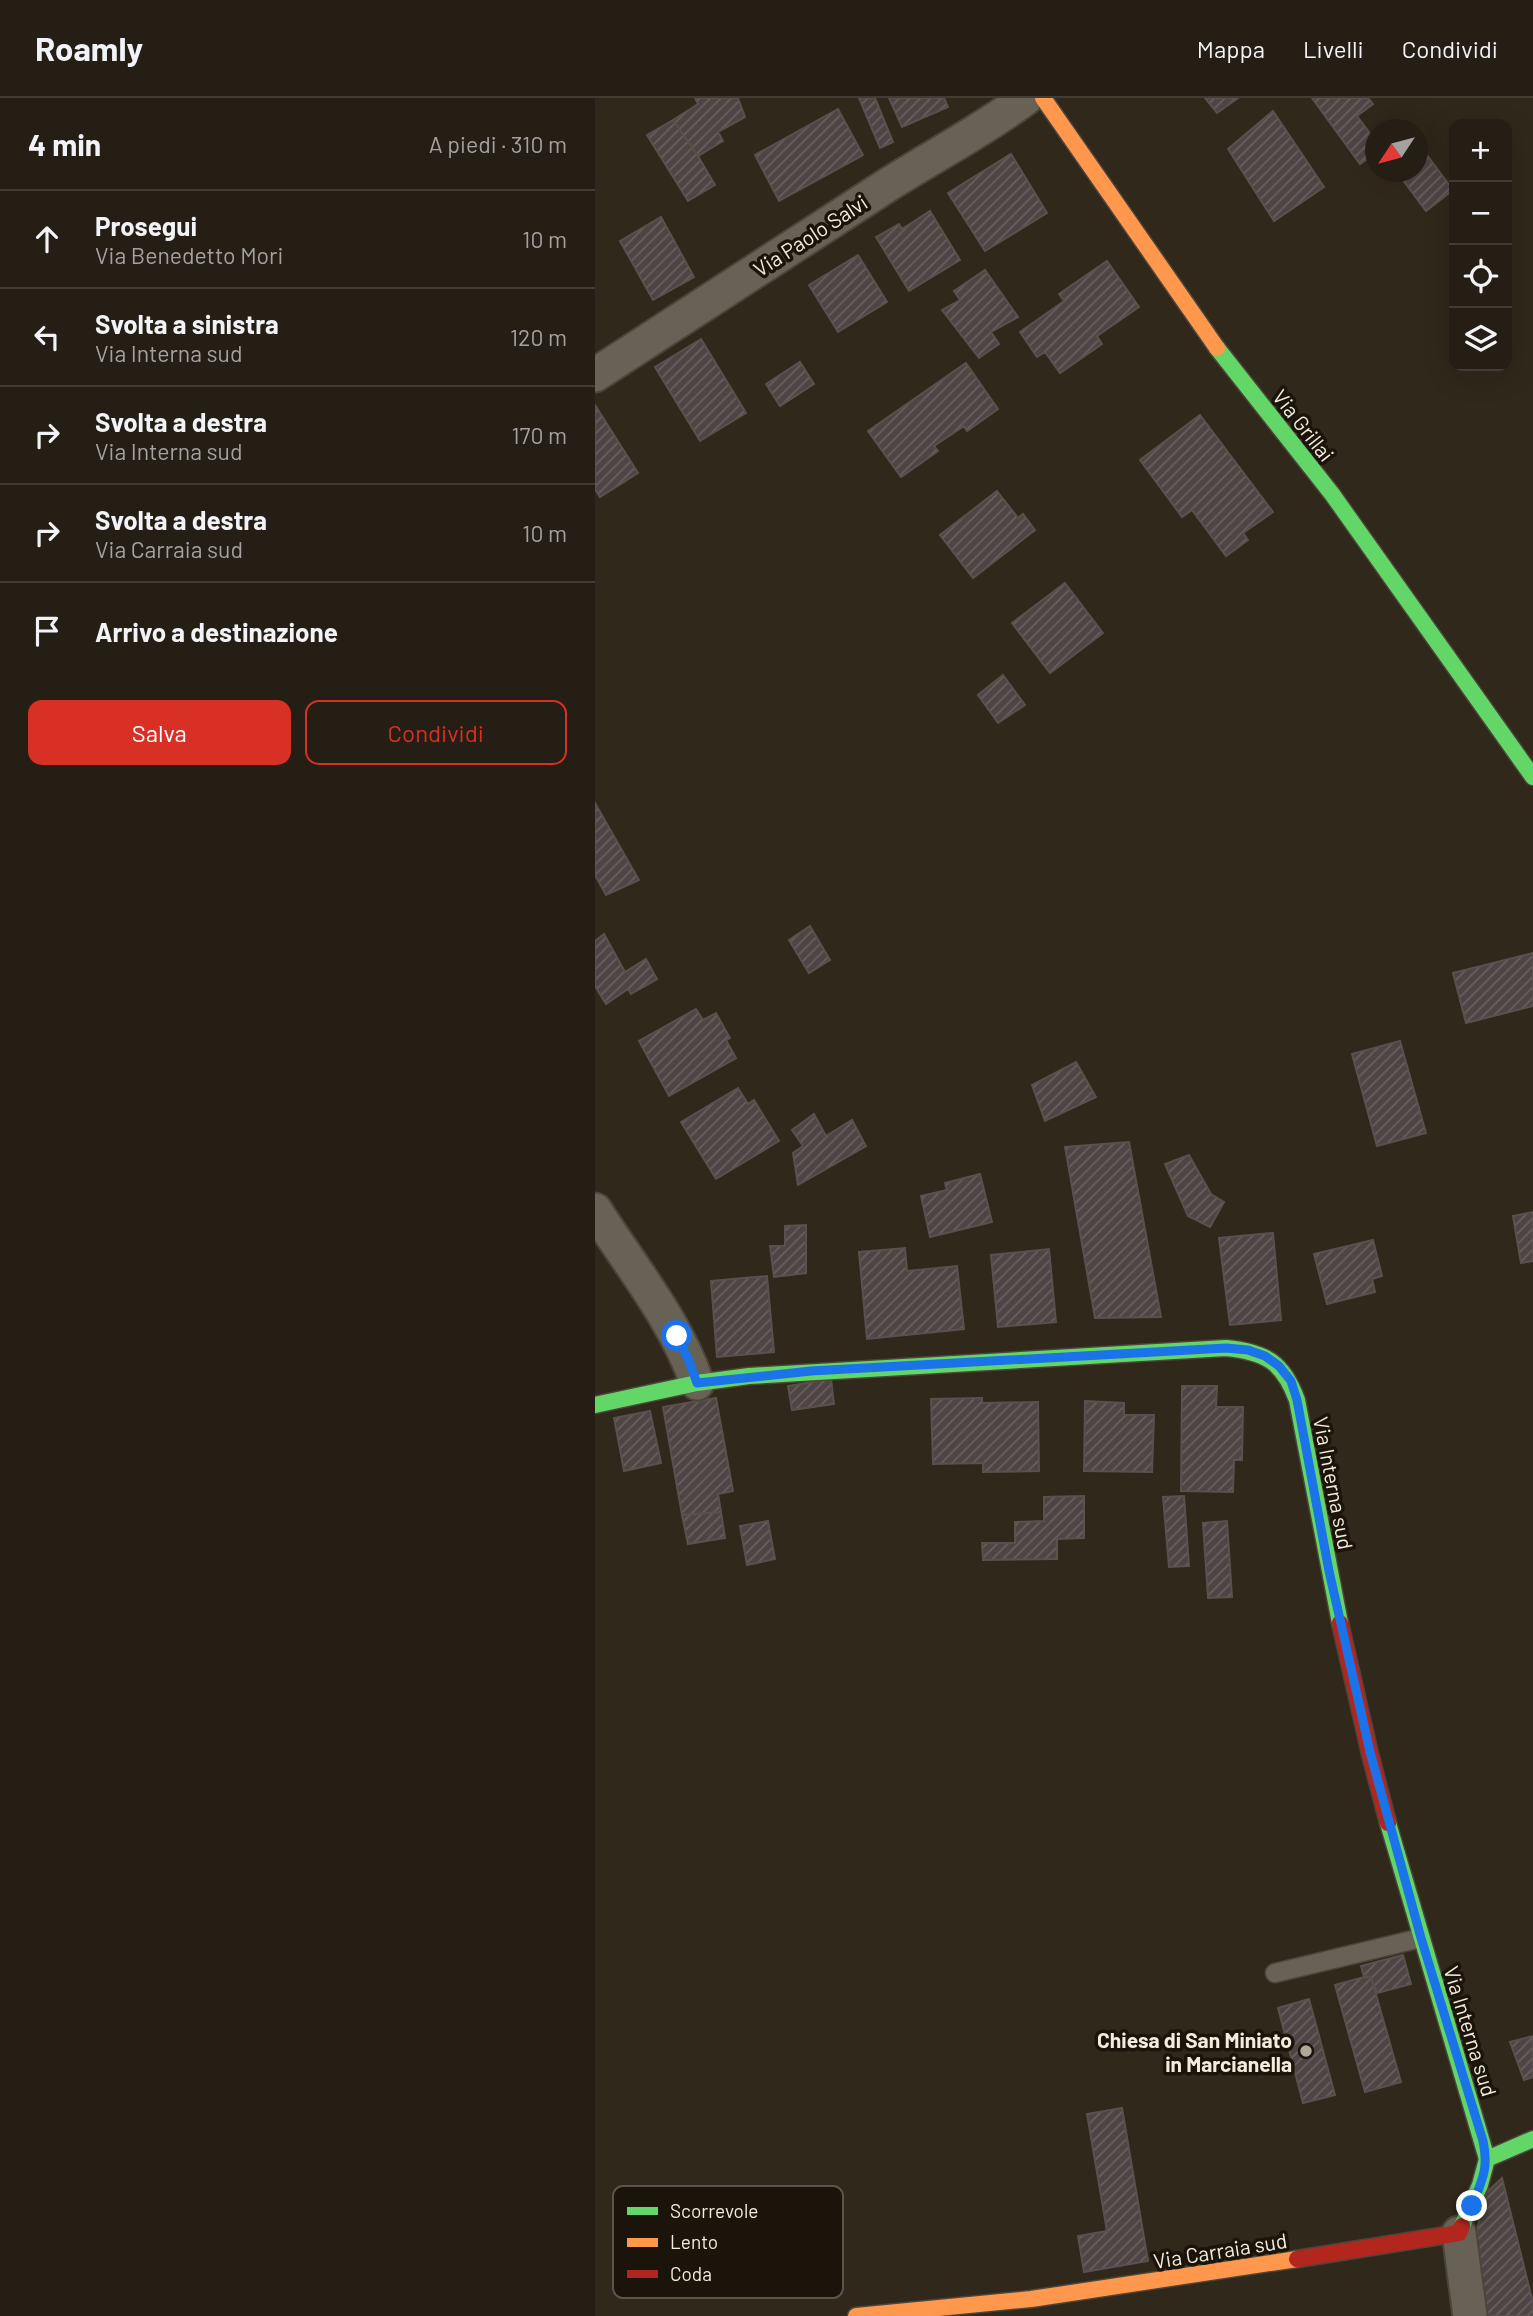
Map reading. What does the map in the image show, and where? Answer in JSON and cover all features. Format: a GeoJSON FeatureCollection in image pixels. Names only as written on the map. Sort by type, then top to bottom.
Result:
{"type":"FeatureCollection","features":[{"type":"Feature","properties":{"kind":"street","name":"Via Paolo Salvi"},"geometry":{"type":"LineString","coordinates":[[595,375],[766,262],[901,176],[974,134],[1026,98]]}},
{"type":"Feature","properties":{"kind":"street","name":"Via Grillai"},"geometry":{"type":"LineString","coordinates":[[1043,98],[1211,340],[1332,494],[1533,777]]}},
{"type":"Feature","properties":{"kind":"street"},"geometry":{"type":"LineString","coordinates":[[595,1210],[677,1336],[697,1383]]}},
{"type":"Feature","properties":{"kind":"street","name":"Via Interna sud"},"geometry":{"type":"LineString","coordinates":[[595,1405],[697,1383],[811,1371],[1226,1348],[1248,1350],[1265,1356],[1279,1366],[1291,1381],[1297,1400],[1329,1571],[1364,1726],[1421,1938],[1487,2159]]}},
{"type":"Feature","properties":{"kind":"street"},"geometry":{"type":"LineString","coordinates":[[1470,2316],[1459,2233],[1480,2185],[1487,2159],[1533,2139]]}},
{"type":"Feature","properties":{"kind":"street","name":"Via Carraia sud"},"geometry":{"type":"LineString","coordinates":[[856,2316],[1031,2299],[1207,2274],[1459,2233]]}},
{"type":"Feature","properties":{"kind":"lane"},"geometry":{"type":"LineString","coordinates":[[1275,1973],[1421,1938]]}},
{"type":"Feature","properties":{"kind":"building"},"geometry":{"type":"Polygon","coordinates":[[[695,98],[738,98],[745,117],[718,132],[723,141],[698,156],[673,120],[698,104],[695,98]]]}},
{"type":"Feature","properties":{"kind":"building"},"geometry":{"type":"Polygon","coordinates":[[[859,98],[875,98],[893,142],[880,148],[859,98]]]}},
{"type":"Feature","properties":{"kind":"building"},"geometry":{"type":"Polygon","coordinates":[[[889,98],[944,98],[948,107],[902,127],[889,98]]]}},
{"type":"Feature","properties":{"kind":"building"},"geometry":{"type":"Polygon","coordinates":[[[1205,98],[1238,98],[1217,113],[1205,98]]]}},
{"type":"Feature","properties":{"kind":"building"},"geometry":{"type":"Polygon","coordinates":[[[1312,98],[1368,98],[1373,104],[1357,116],[1365,127],[1365,160],[1360,164],[1312,98]]]}},
{"type":"Feature","properties":{"kind":"building"},"geometry":{"type":"Polygon","coordinates":[[[838,109],[863,155],[779,201],[755,155],[838,109]]]}},
{"type":"Feature","properties":{"kind":"building"},"geometry":{"type":"Polygon","coordinates":[[[1273,111],[1324,187],[1274,221],[1228,149],[1273,111]]]}},
{"type":"Feature","properties":{"kind":"building"},"geometry":{"type":"Polygon","coordinates":[[[673,120],[715,185],[688,201],[647,135],[673,120]]]}},
{"type":"Feature","properties":{"kind":"building"},"geometry":{"type":"Polygon","coordinates":[[[1011,154],[1047,213],[985,251],[948,193],[1011,154]]]}},
{"type":"Feature","properties":{"kind":"building"},"geometry":{"type":"Polygon","coordinates":[[[1428,156],[1449,185],[1449,193],[1426,211],[1404,182],[1428,182],[1428,156]]]}},
{"type":"Feature","properties":{"kind":"building"},"geometry":{"type":"Polygon","coordinates":[[[930,211],[960,260],[909,291],[876,237],[899,224],[902,229],[930,211]]]}},
{"type":"Feature","properties":{"kind":"building"},"geometry":{"type":"Polygon","coordinates":[[[661,217],[694,277],[653,300],[620,241],[661,217]]]}},
{"type":"Feature","properties":{"kind":"building"},"geometry":{"type":"Polygon","coordinates":[[[858,255],[887,302],[838,332],[809,285],[858,255]]]}},
{"type":"Feature","properties":{"kind":"building"},"geometry":{"type":"Polygon","coordinates":[[[1107,261],[1139,307],[1097,336],[1102,344],[1060,373],[1045,352],[1037,357],[1020,332],[1064,301],[1059,294],[1107,261]]]}},
{"type":"Feature","properties":{"kind":"building"},"geometry":{"type":"Polygon","coordinates":[[[985,270],[1018,317],[991,332],[999,344],[979,358],[942,310],[960,300],[954,291],[985,270]]]}},
{"type":"Feature","properties":{"kind":"building"},"geometry":{"type":"Polygon","coordinates":[[[701,339],[746,413],[700,441],[655,367],[701,339]]]}},
{"type":"Feature","properties":{"kind":"building"},"geometry":{"type":"Polygon","coordinates":[[[800,362],[814,384],[780,406],[766,384],[800,362]]]}},
{"type":"Feature","properties":{"kind":"building"},"geometry":{"type":"Polygon","coordinates":[[[966,363],[998,409],[967,431],[964,426],[934,446],[938,451],[901,477],[868,431],[966,363]]]}},
{"type":"Feature","properties":{"kind":"building"},"geometry":{"type":"Polygon","coordinates":[[[595,405],[638,473],[600,497],[595,489],[595,405]]]}},
{"type":"Feature","properties":{"kind":"building"},"geometry":{"type":"Polygon","coordinates":[[[1200,415],[1273,512],[1243,533],[1248,540],[1226,556],[1192,510],[1182,517],[1140,460],[1200,415]]]}},
{"type":"Feature","properties":{"kind":"building"},"geometry":{"type":"Polygon","coordinates":[[[997,491],[1018,518],[1023,514],[1035,530],[973,578],[940,535],[997,491]]]}},
{"type":"Feature","properties":{"kind":"building"},"geometry":{"type":"Polygon","coordinates":[[[1065,583],[1103,633],[1050,673],[1012,623],[1065,583]]]}},
{"type":"Feature","properties":{"kind":"building"},"geometry":{"type":"Polygon","coordinates":[[[1003,675],[1025,705],[998,723],[978,695],[1003,675]]]}},
{"type":"Feature","properties":{"kind":"building"},"geometry":{"type":"Polygon","coordinates":[[[595,803],[639,880],[606,895],[595,875],[595,803]]]}},
{"type":"Feature","properties":{"kind":"building"},"geometry":{"type":"Polygon","coordinates":[[[810,926],[830,960],[809,973],[789,940],[810,926]]]}},
{"type":"Feature","properties":{"kind":"building"},"geometry":{"type":"Polygon","coordinates":[[[604,934],[625,972],[646,959],[657,979],[631,994],[628,989],[606,1004],[595,986],[595,941],[604,934]]]}},
{"type":"Feature","properties":{"kind":"building"},"geometry":{"type":"Polygon","coordinates":[[[1533,953],[1533,1006],[1466,1023],[1453,973],[1533,953]]]}},
{"type":"Feature","properties":{"kind":"building"},"geometry":{"type":"Polygon","coordinates":[[[696,1009],[703,1020],[716,1013],[730,1038],[726,1040],[736,1058],[669,1096],[639,1041],[696,1009]]]}},
{"type":"Feature","properties":{"kind":"building"},"geometry":{"type":"Polygon","coordinates":[[[1400,1041],[1426,1133],[1377,1146],[1352,1054],[1400,1041]]]}},
{"type":"Feature","properties":{"kind":"building"},"geometry":{"type":"Polygon","coordinates":[[[1076,1062],[1096,1097],[1045,1121],[1032,1085],[1076,1062]]]}},
{"type":"Feature","properties":{"kind":"building"},"geometry":{"type":"Polygon","coordinates":[[[738,1088],[748,1104],[754,1100],[779,1141],[716,1179],[681,1122],[738,1088]]]}},
{"type":"Feature","properties":{"kind":"building"},"geometry":{"type":"Polygon","coordinates":[[[814,1114],[826,1136],[852,1120],[866,1146],[798,1185],[793,1153],[803,1146],[792,1130],[814,1114]]]}},
{"type":"Feature","properties":{"kind":"building"},"geometry":{"type":"Polygon","coordinates":[[[1129,1142],[1161,1317],[1095,1318],[1065,1147],[1129,1142]]]}},
{"type":"Feature","properties":{"kind":"building"},"geometry":{"type":"Polygon","coordinates":[[[1189,1155],[1211,1194],[1224,1202],[1210,1227],[1188,1216],[1165,1164],[1189,1155]]]}},
{"type":"Feature","properties":{"kind":"building"},"geometry":{"type":"Polygon","coordinates":[[[980,1174],[992,1222],[930,1237],[921,1196],[947,1190],[945,1183],[980,1174]]]}},
{"type":"Feature","properties":{"kind":"building"},"geometry":{"type":"Polygon","coordinates":[[[1533,1212],[1533,1261],[1521,1263],[1513,1216],[1533,1212]]]}},
{"type":"Feature","properties":{"kind":"building"},"geometry":{"type":"Polygon","coordinates":[[[806,1225],[806,1273],[774,1277],[770,1246],[785,1246],[785,1226],[806,1225]]]}},
{"type":"Feature","properties":{"kind":"building"},"geometry":{"type":"Polygon","coordinates":[[[1273,1233],[1281,1320],[1230,1325],[1219,1238],[1273,1233]]]}},
{"type":"Feature","properties":{"kind":"building"},"geometry":{"type":"Polygon","coordinates":[[[1373,1240],[1382,1276],[1372,1279],[1375,1292],[1327,1304],[1314,1254],[1373,1240]]]}},
{"type":"Feature","properties":{"kind":"building"},"geometry":{"type":"Polygon","coordinates":[[[905,1248],[907,1271],[957,1266],[964,1329],[867,1339],[859,1252],[905,1248]]]}},
{"type":"Feature","properties":{"kind":"building"},"geometry":{"type":"Polygon","coordinates":[[[1049,1249],[1056,1322],[998,1327],[991,1255],[1049,1249]]]}},
{"type":"Feature","properties":{"kind":"building"},"geometry":{"type":"Polygon","coordinates":[[[767,1276],[774,1352],[717,1357],[711,1281],[767,1276]]]}},
{"type":"Feature","properties":{"kind":"building"},"geometry":{"type":"Polygon","coordinates":[[[831,1379],[834,1404],[792,1410],[788,1386],[831,1379]]]}},
{"type":"Feature","properties":{"kind":"building"},"geometry":{"type":"Polygon","coordinates":[[[1182,1386],[1217,1386],[1216,1407],[1243,1407],[1242,1460],[1234,1460],[1233,1492],[1181,1491],[1182,1386]]]}},
{"type":"Feature","properties":{"kind":"building"},"geometry":{"type":"Polygon","coordinates":[[[716,1398],[733,1491],[718,1494],[721,1512],[682,1515],[663,1407],[716,1398]]]}},
{"type":"Feature","properties":{"kind":"building"},"geometry":{"type":"Polygon","coordinates":[[[982,1398],[982,1403],[1038,1402],[1039,1471],[983,1472],[983,1463],[933,1464],[931,1399],[982,1398]]]}},
{"type":"Feature","properties":{"kind":"building"},"geometry":{"type":"Polygon","coordinates":[[[1085,1401],[1124,1403],[1124,1415],[1154,1415],[1152,1472],[1084,1471],[1085,1401]]]}},
{"type":"Feature","properties":{"kind":"building"},"geometry":{"type":"Polygon","coordinates":[[[650,1411],[661,1463],[624,1471],[614,1418],[650,1411]]]}},
{"type":"Feature","properties":{"kind":"building"},"geometry":{"type":"Polygon","coordinates":[[[1084,1496],[1084,1538],[1057,1539],[1057,1559],[983,1560],[982,1543],[1015,1543],[1015,1522],[1044,1521],[1044,1497],[1084,1496]]]}},
{"type":"Feature","properties":{"kind":"building"},"geometry":{"type":"Polygon","coordinates":[[[1184,1496],[1189,1566],[1169,1567],[1163,1497],[1184,1496]]]}},
{"type":"Feature","properties":{"kind":"building"},"geometry":{"type":"Polygon","coordinates":[[[721,1512],[725,1538],[688,1544],[682,1515],[721,1512]]]}},
{"type":"Feature","properties":{"kind":"building"},"geometry":{"type":"Polygon","coordinates":[[[768,1521],[775,1559],[747,1565],[740,1526],[768,1521]]]}},
{"type":"Feature","properties":{"kind":"building"},"geometry":{"type":"Polygon","coordinates":[[[1227,1521],[1232,1597],[1208,1598],[1203,1523],[1227,1521]]]}},
{"type":"Feature","properties":{"kind":"building"},"geometry":{"type":"Polygon","coordinates":[[[1403,1955],[1411,1984],[1377,1993],[1371,1977],[1364,1977],[1361,1966],[1403,1955]]]}},
{"type":"Feature","properties":{"kind":"building"},"geometry":{"type":"Polygon","coordinates":[[[1371,1977],[1401,2082],[1365,2092],[1335,1985],[1371,1977]]]}},
{"type":"Feature","properties":{"kind":"building","name":"Chiesa di San Miniato in Marcianella"},"geometry":{"type":"Polygon","coordinates":[[[1309,1999],[1335,2095],[1303,2103],[1278,2008],[1309,1999]]]}},
{"type":"Feature","properties":{"kind":"building"},"geometry":{"type":"Polygon","coordinates":[[[1533,2036],[1533,2077],[1524,2080],[1510,2042],[1533,2036]]]}},
{"type":"Feature","properties":{"kind":"building"},"geometry":{"type":"Polygon","coordinates":[[[1122,2108],[1148,2261],[1084,2272],[1078,2236],[1107,2231],[1087,2114],[1122,2108]]]}},
{"type":"Feature","properties":{"kind":"building"},"geometry":{"type":"Polygon","coordinates":[[[1502,2178],[1533,2303],[1533,2316],[1486,2316],[1473,2248],[1485,2194],[1502,2178]]]}},
{"type":"Feature","properties":{"kind":"traffic: fast"},"geometry":{"type":"LineString","coordinates":[[1217,348],[1332,494],[1533,777]]}},
{"type":"Feature","properties":{"kind":"traffic: fast"},"geometry":{"type":"LineString","coordinates":[[595,1405],[697,1383],[749,1376],[1226,1348],[1252,1352],[1279,1368],[1286,1376],[1297,1400],[1340,1623]]}},
{"type":"Feature","properties":{"kind":"traffic: fast"},"geometry":{"type":"LineString","coordinates":[[1388,1823],[1487,2159]]}},
{"type":"Feature","properties":{"kind":"traffic: fast"},"geometry":{"type":"LineString","coordinates":[[1462,2226],[1480,2185],[1487,2159],[1533,2139]]}},
{"type":"Feature","properties":{"kind":"traffic: slow"},"geometry":{"type":"LineString","coordinates":[[1043,98],[1217,348]]}},
{"type":"Feature","properties":{"kind":"traffic: slow"},"geometry":{"type":"LineString","coordinates":[[856,2316],[1031,2299],[1297,2259]]}},
{"type":"Feature","properties":{"kind":"traffic: jam"},"geometry":{"type":"LineString","coordinates":[[1340,1623],[1388,1823]]}},
{"type":"Feature","properties":{"kind":"traffic: jam"},"geometry":{"type":"LineString","coordinates":[[1297,2259],[1459,2233],[1462,2226]]}},
{"type":"Feature","properties":{"kind":"place","name":"Chiesa di San Miniato in Marcianella"},"geometry":{"type":"Point","coordinates":[1306,2051]}},
{"type":"Feature","properties":{"kind":"route"},"geometry":{"type":"LineString","coordinates":[[677,1336],[697,1383],[811,1371],[1226,1348],[1248,1350],[1265,1356],[1286,1372],[1297,1400],[1329,1571],[1370,1752],[1421,1938],[1483,2141],[1487,2159],[1485,2171],[1472,2206]]}}]}
